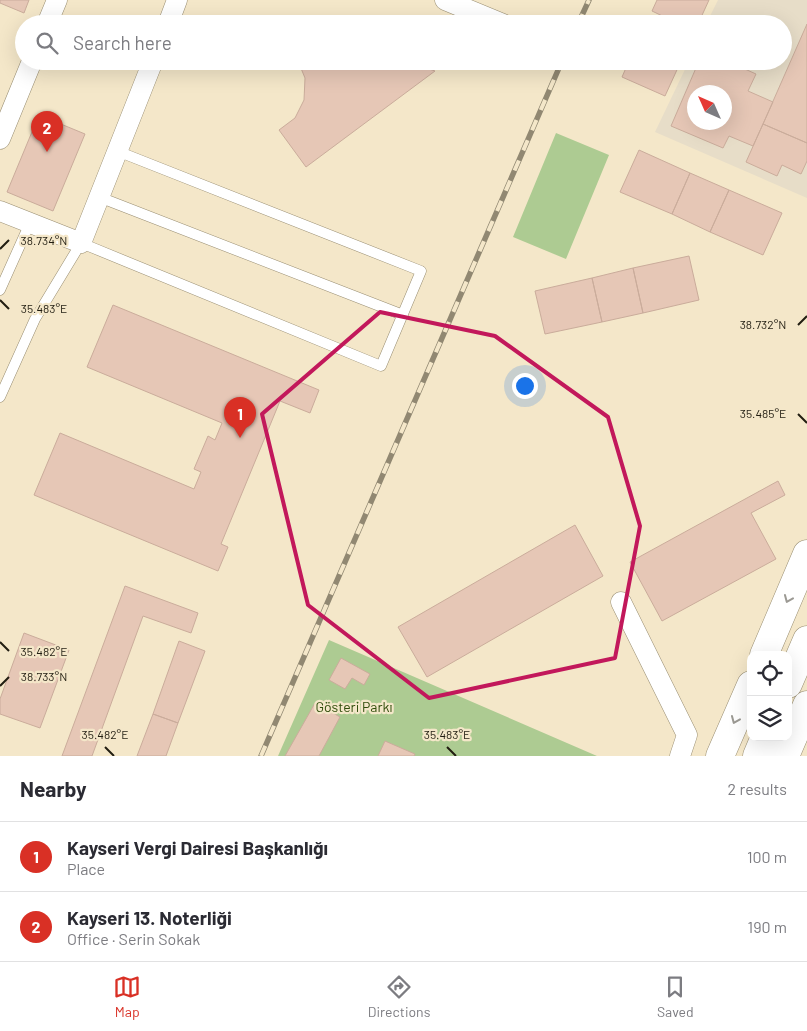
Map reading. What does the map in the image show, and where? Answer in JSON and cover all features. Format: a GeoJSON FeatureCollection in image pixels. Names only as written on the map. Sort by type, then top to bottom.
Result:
{"type":"FeatureCollection","features":[{"type":"Feature","properties":{"kind":"highway"},"geometry":{"type":"LineString","coordinates":[[766,651],[807,554]]}},
{"type":"Feature","properties":{"kind":"highway"},"geometry":{"type":"LineString","coordinates":[[792,675],[807,640]]}},
{"type":"Feature","properties":{"kind":"highway"},"geometry":{"type":"LineString","coordinates":[[720,756],[747,694]]}},
{"type":"Feature","properties":{"kind":"highway"},"geometry":{"type":"LineString","coordinates":[[785,756],[807,705]]}},
{"type":"Feature","properties":{"kind":"highway"},"geometry":{"type":"LineString","coordinates":[[757,756],[763,741]]}},
{"type":"Feature","properties":{"kind":"street"},"geometry":{"type":"LineString","coordinates":[[51,15],[57,0]]}},
{"type":"Feature","properties":{"kind":"street"},"geometry":{"type":"LineString","coordinates":[[171,15],[177,0]]}},
{"type":"Feature","properties":{"kind":"street"},"geometry":{"type":"LineString","coordinates":[[445,0],[481,15]]}},
{"type":"Feature","properties":{"kind":"street"},"geometry":{"type":"LineString","coordinates":[[0,140],[28,70]]}},
{"type":"Feature","properties":{"kind":"street"},"geometry":{"type":"LineString","coordinates":[[0,211],[81,243],[149,70]]}},
{"type":"Feature","properties":{"kind":"street"},"geometry":{"type":"LineString","coordinates":[[620,602],[687,735],[680,756]]}},
{"type":"Feature","properties":{"kind":"lane"},"geometry":{"type":"LineString","coordinates":[[1,392],[38,313],[81,243],[382,366],[421,271],[117,151]]}},
{"type":"Feature","properties":{"kind":"lane"},"geometry":{"type":"LineString","coordinates":[[99,197],[402,315]]}},
{"type":"Feature","properties":{"kind":"lane"},"geometry":{"type":"LineString","coordinates":[[0,290],[30,223]]}},
{"type":"Feature","properties":{"kind":"highlighted area"},"geometry":{"type":"Polygon","coordinates":[[[380,312],[495,336],[608,417],[640,526],[615,658],[429,698],[308,605],[262,414],[380,312]]]}},
{"type":"Feature","properties":{"kind":"shaded area"},"geometry":{"type":"Polygon","coordinates":[[[718,0],[807,0],[807,198],[655,132],[685,70],[792,70],[792,15],[710,15],[718,0]]]}},
{"type":"Feature","properties":{"kind":"green space"},"geometry":{"type":"Polygon","coordinates":[[[556,133],[609,155],[566,259],[513,237],[556,133]]]}},
{"type":"Feature","properties":{"kind":"green space","name":"Gösteri Parkı"},"geometry":{"type":"Polygon","coordinates":[[[329,640],[597,756],[278,756],[329,640]]]}},
{"type":"Feature","properties":{"kind":"building"},"geometry":{"type":"Polygon","coordinates":[[[0,0],[29,0],[24,13],[0,3],[0,0]]]}},
{"type":"Feature","properties":{"kind":"building"},"geometry":{"type":"Polygon","coordinates":[[[657,0],[709,0],[702,15],[660,15],[652,11],[657,0]]]}},
{"type":"Feature","properties":{"kind":"building"},"geometry":{"type":"Polygon","coordinates":[[[807,24],[807,143],[763,124],[787,70],[792,70],[792,58],[807,24]]]}},
{"type":"Feature","properties":{"kind":"building"},"geometry":{"type":"Polygon","coordinates":[[[302,70],[435,71],[306,167],[279,130],[295,118],[304,100],[305,78],[302,70]]]}},
{"type":"Feature","properties":{"kind":"building"},"geometry":{"type":"Polygon","coordinates":[[[625,70],[677,70],[665,96],[622,77],[625,70]]]}},
{"type":"Feature","properties":{"kind":"building"},"geometry":{"type":"Polygon","coordinates":[[[695,70],[747,70],[756,74],[748,91],[773,102],[753,146],[729,136],[723,148],[671,126],[687,89],[687,130],[732,130],[732,85],[689,85],[695,70]]]}},
{"type":"Feature","properties":{"kind":"building"},"geometry":{"type":"Polygon","coordinates":[[[39,115],[85,134],[53,211],[7,192],[39,115]]]}},
{"type":"Feature","properties":{"kind":"building"},"geometry":{"type":"Polygon","coordinates":[[[763,124],[807,143],[807,161],[801,174],[782,165],[777,176],[746,162],[763,124]]]}},
{"type":"Feature","properties":{"kind":"building"},"geometry":{"type":"Polygon","coordinates":[[[639,150],[690,173],[672,214],[620,192],[639,150]]]}},
{"type":"Feature","properties":{"kind":"building"},"geometry":{"type":"Polygon","coordinates":[[[690,173],[729,190],[710,232],[672,214],[690,173]]]}},
{"type":"Feature","properties":{"kind":"building"},"geometry":{"type":"Polygon","coordinates":[[[729,190],[782,213],[763,255],[710,232],[729,190]]]}},
{"type":"Feature","properties":{"kind":"building"},"geometry":{"type":"Polygon","coordinates":[[[689,256],[699,300],[643,313],[633,268],[689,256]]]}},
{"type":"Feature","properties":{"kind":"building"},"geometry":{"type":"Polygon","coordinates":[[[633,268],[643,313],[602,322],[592,278],[633,268]]]}},
{"type":"Feature","properties":{"kind":"building"},"geometry":{"type":"Polygon","coordinates":[[[592,278],[602,322],[545,334],[535,291],[592,278]]]}},
{"type":"Feature","properties":{"kind":"building"},"geometry":{"type":"Polygon","coordinates":[[[113,305],[319,390],[310,413],[280,401],[221,544],[228,547],[218,571],[34,495],[60,433],[194,489],[201,472],[194,469],[208,436],[215,440],[222,423],[87,367],[113,305]]]}},
{"type":"Feature","properties":{"kind":"building"},"geometry":{"type":"Polygon","coordinates":[[[778,481],[785,495],[751,513],[776,559],[662,621],[630,562],[778,481]]]}},
{"type":"Feature","properties":{"kind":"building"},"geometry":{"type":"Polygon","coordinates":[[[575,525],[603,576],[427,677],[398,627],[575,525]]]}},
{"type":"Feature","properties":{"kind":"building"},"geometry":{"type":"Polygon","coordinates":[[[125,586],[198,613],[191,633],[143,616],[92,756],[62,756],[125,586]]]}},
{"type":"Feature","properties":{"kind":"building"},"geometry":{"type":"Polygon","coordinates":[[[24,633],[69,650],[40,728],[0,714],[0,699],[24,633]]]}},
{"type":"Feature","properties":{"kind":"building"},"geometry":{"type":"Polygon","coordinates":[[[179,641],[205,651],[178,723],[153,714],[179,641]]]}},
{"type":"Feature","properties":{"kind":"building"},"geometry":{"type":"Polygon","coordinates":[[[341,658],[370,674],[364,685],[352,678],[345,689],[329,680],[341,658]]]}},
{"type":"Feature","properties":{"kind":"building"},"geometry":{"type":"Polygon","coordinates":[[[315,703],[340,717],[319,756],[285,756],[315,703]]]}},
{"type":"Feature","properties":{"kind":"building"},"geometry":{"type":"Polygon","coordinates":[[[153,714],[178,723],[166,756],[137,756],[153,714]]]}},
{"type":"Feature","properties":{"kind":"building"},"geometry":{"type":"Polygon","coordinates":[[[385,741],[415,754],[414,756],[378,756],[385,741]]]}},
{"type":"Feature","properties":{"kind":"railway"},"geometry":{"type":"LineString","coordinates":[[582,15],[589,0]]}},
{"type":"Feature","properties":{"kind":"railway"},"geometry":{"type":"LineString","coordinates":[[261,756],[558,70]]}},
{"type":"Feature","properties":{"kind":"place","name":"Kayseri 13. Noterliği"},"geometry":{"type":"Point","coordinates":[47,152]}},
{"type":"Feature","properties":{"kind":"place","name":"Kayseri Vergi Dairesi Başkanlığı"},"geometry":{"type":"Point","coordinates":[240,438]}}]}
